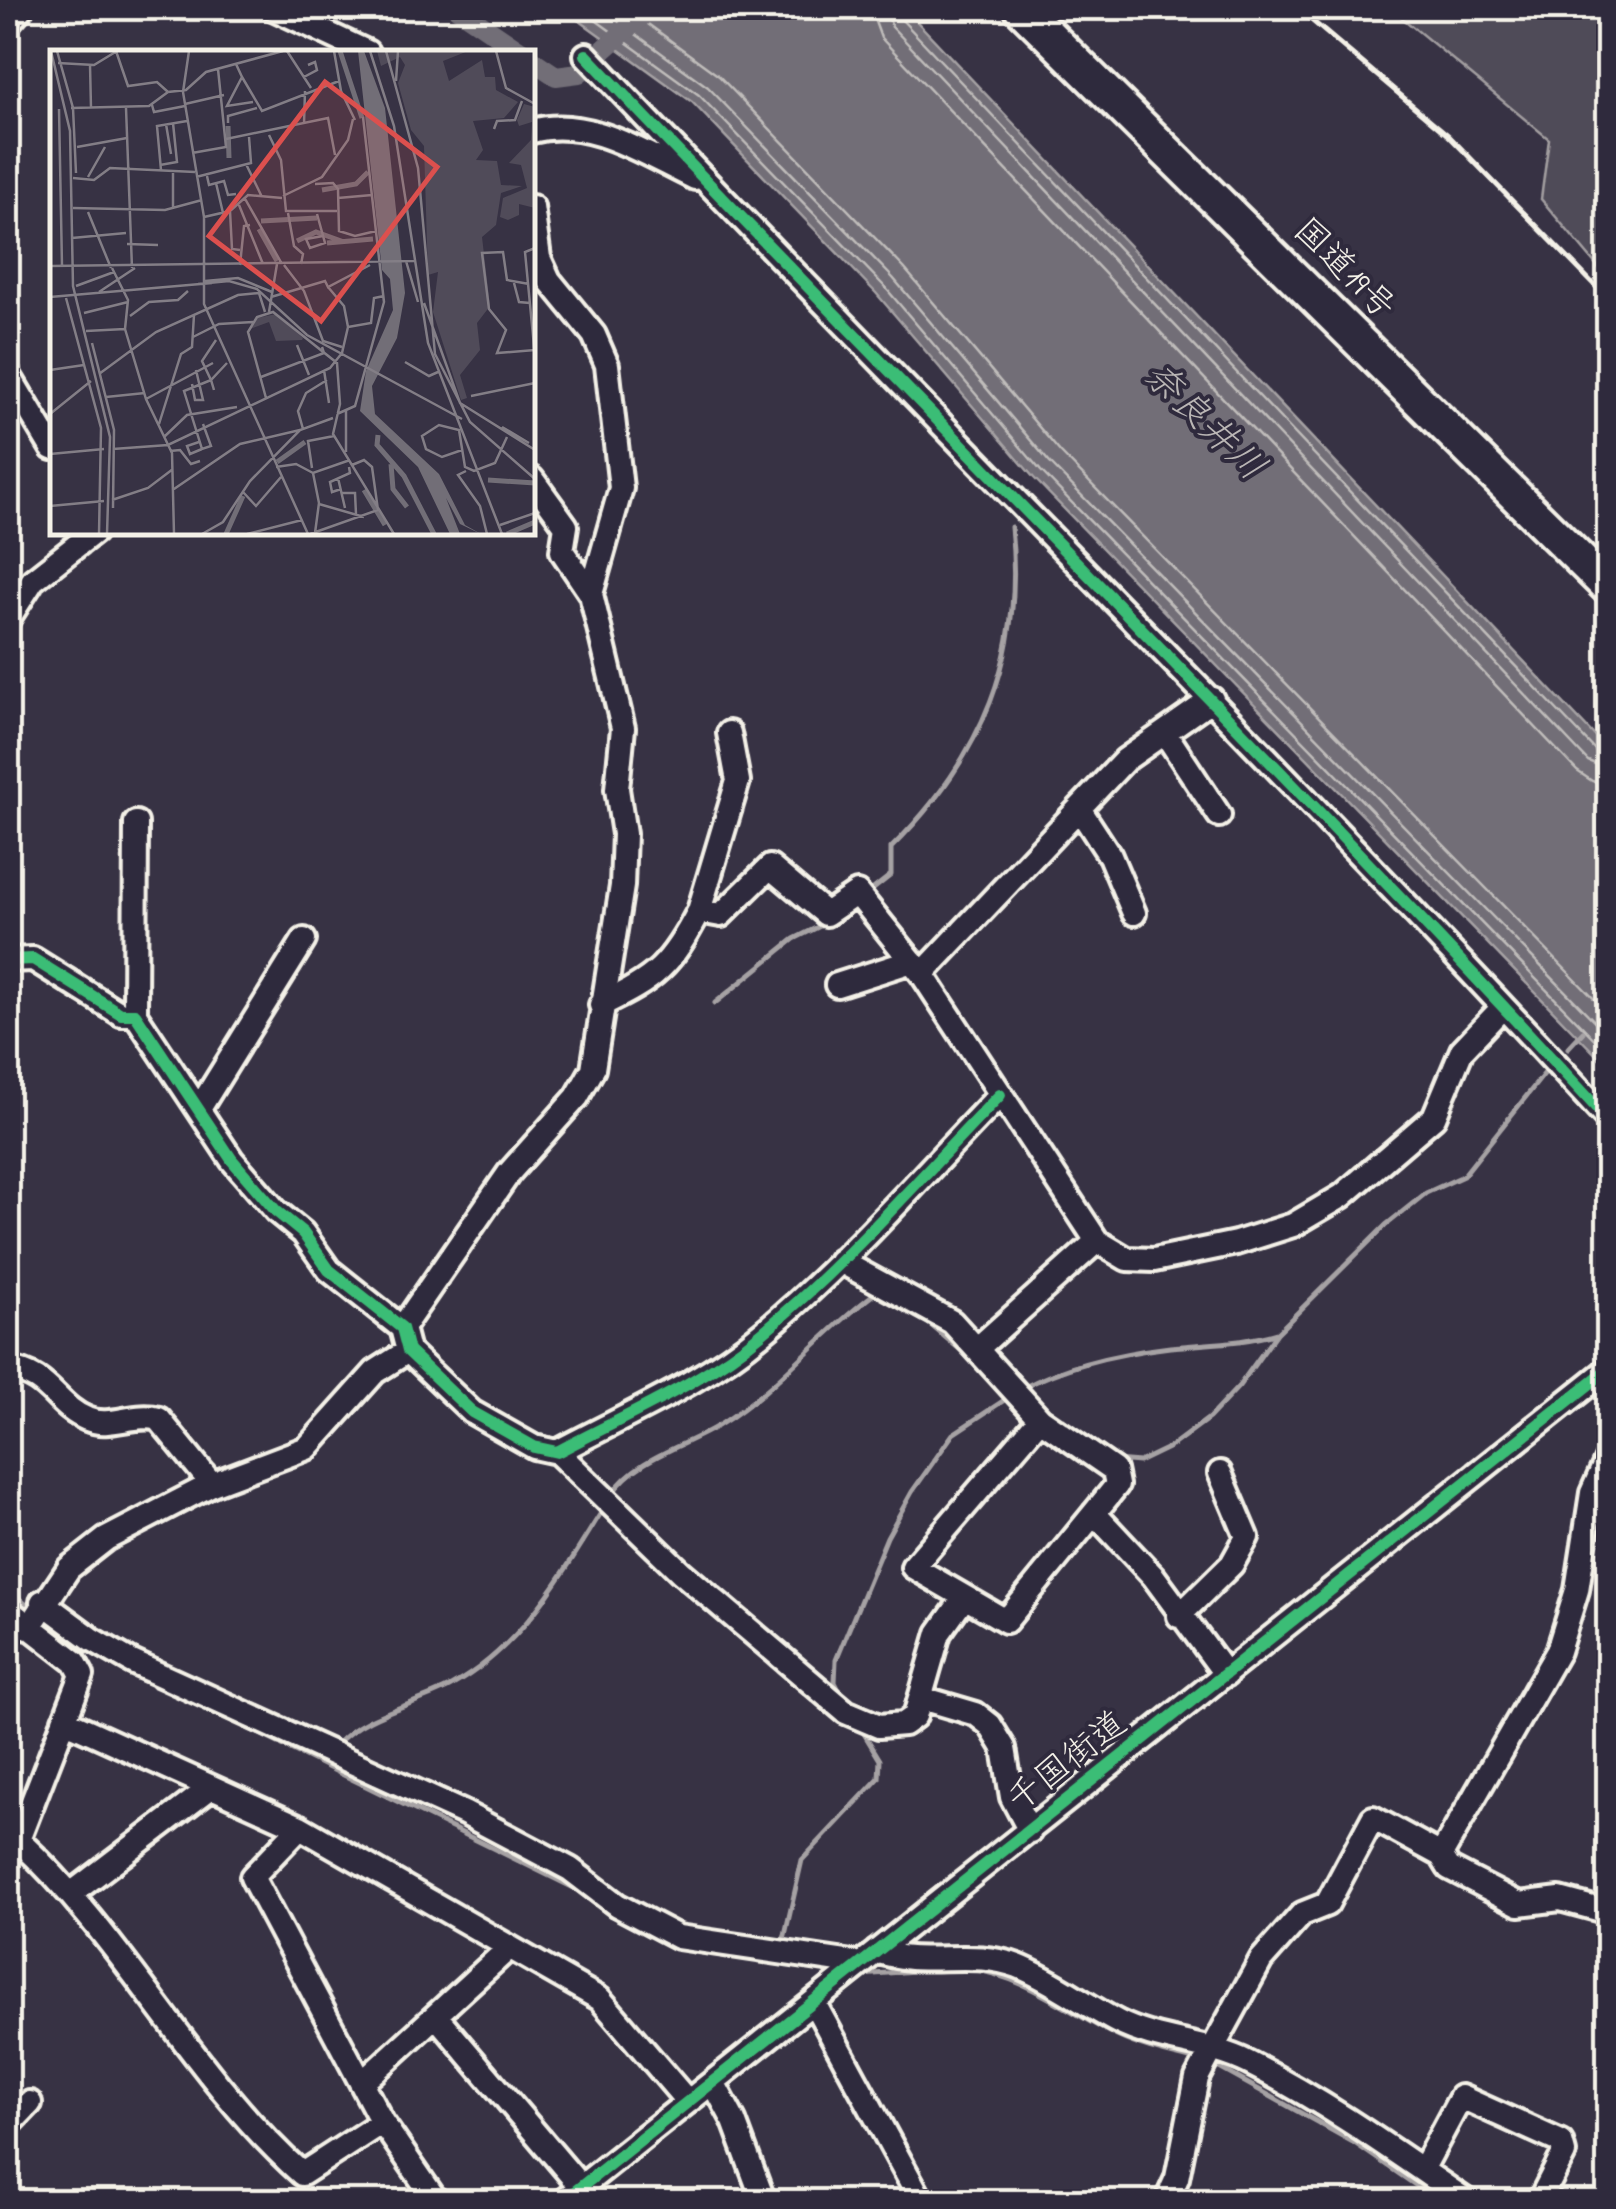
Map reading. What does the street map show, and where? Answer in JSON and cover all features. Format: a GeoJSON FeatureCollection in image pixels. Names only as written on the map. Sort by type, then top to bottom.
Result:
{"type":"FeatureCollection","features":[{"type":"Feature","properties":{"kind":"highway","name":"国道19号"},"geometry":{"type":"LineString","coordinates":[[1022,8],[1608,588]]}},
{"type":"Feature","properties":{"kind":"street"},"geometry":{"type":"LineString","coordinates":[[8,23],[20,8]]}},
{"type":"Feature","properties":{"kind":"street"},"geometry":{"type":"LineString","coordinates":[[273,8],[363,50]]}},
{"type":"Feature","properties":{"kind":"street"},"geometry":{"type":"LineString","coordinates":[[586,55],[1015,504],[1212,699],[1608,1120]]}},
{"type":"Feature","properties":{"kind":"street"},"geometry":{"type":"LineString","coordinates":[[535,130],[554,125],[594,132],[708,184]]}},
{"type":"Feature","properties":{"kind":"street"},"geometry":{"type":"LineString","coordinates":[[402,1328],[509,1173],[577,1097],[593,1069],[622,886],[624,834],[617,790],[623,728],[595,624],[592,594],[621,488],[607,365],[594,334],[549,280],[538,258],[535,232]]}},
{"type":"Feature","properties":{"kind":"street"},"geometry":{"type":"LineString","coordinates":[[8,374],[50,445]]}},
{"type":"Feature","properties":{"kind":"street"},"geometry":{"type":"LineString","coordinates":[[535,483],[566,526],[562,551],[592,594]]}},
{"type":"Feature","properties":{"kind":"street"},"geometry":{"type":"LineString","coordinates":[[8,619],[33,580],[90,535]]}},
{"type":"Feature","properties":{"kind":"street"},"geometry":{"type":"LineString","coordinates":[[837,984],[917,968],[1080,810],[1125,760],[1212,699]]}},
{"type":"Feature","properties":{"kind":"street"},"geometry":{"type":"LineString","coordinates":[[601,1005],[648,983],[684,940],[699,911],[738,782],[729,733]]}},
{"type":"Feature","properties":{"kind":"street"},"geometry":{"type":"LineString","coordinates":[[1164,733],[1219,815]]}},
{"type":"Feature","properties":{"kind":"street"},"geometry":{"type":"LineString","coordinates":[[1080,810],[1110,856],[1134,913]]}},
{"type":"Feature","properties":{"kind":"street"},"geometry":{"type":"LineString","coordinates":[[136,823],[135,1014],[232,1160],[276,1211],[303,1233],[329,1270],[402,1328],[408,1351],[472,1412],[534,1447],[557,1452],[681,1572],[846,1712],[878,1726],[904,1724],[915,1716],[939,1633],[964,1598]]}},
{"type":"Feature","properties":{"kind":"street"},"geometry":{"type":"LineString","coordinates":[[699,911],[721,915],[770,867],[826,914],[857,892],[917,968],[1097,1241],[1128,1259],[1154,1260],[1236,1243],[1293,1225],[1342,1196],[1434,1117],[1462,1050],[1502,1008]]}},
{"type":"Feature","properties":{"kind":"street"},"geometry":{"type":"LineString","coordinates":[[199,1109],[304,940]]}},
{"type":"Feature","properties":{"kind":"street"},"geometry":{"type":"LineString","coordinates":[[8,960],[33,959],[121,1014],[135,1014]]}},
{"type":"Feature","properties":{"kind":"street"},"geometry":{"type":"LineString","coordinates":[[557,1452],[761,1335],[840,1261],[1000,1095]]}},
{"type":"Feature","properties":{"kind":"street"},"geometry":{"type":"LineString","coordinates":[[978,1347],[1097,1241]]}},
{"type":"Feature","properties":{"kind":"street"},"geometry":{"type":"LineString","coordinates":[[840,1261],[952,1322],[1040,1418],[1114,1470],[1117,1486],[1006,1621],[913,1568],[1040,1418]]}},
{"type":"Feature","properties":{"kind":"street"},"geometry":{"type":"LineString","coordinates":[[35,1614],[70,1568],[106,1539],[212,1484],[307,1448],[375,1372],[408,1351]]}},
{"type":"Feature","properties":{"kind":"street","name":"千国街道"},"geometry":{"type":"LineString","coordinates":[[571,2194],[1608,1369]]}},
{"type":"Feature","properties":{"kind":"street"},"geometry":{"type":"LineString","coordinates":[[8,1370],[27,1372],[39,1379],[86,1419],[158,1419],[212,1484]]}},
{"type":"Feature","properties":{"kind":"street"},"geometry":{"type":"LineString","coordinates":[[1442,1855],[1558,1652],[1577,1590],[1592,1492],[1608,1458]]}},
{"type":"Feature","properties":{"kind":"street"},"geometry":{"type":"LineString","coordinates":[[1180,1616],[1232,1564],[1248,1537],[1220,1473]]}},
{"type":"Feature","properties":{"kind":"street"},"geometry":{"type":"LineString","coordinates":[[1094,1513],[1154,1577],[1226,1675]]}},
{"type":"Feature","properties":{"kind":"street"},"geometry":{"type":"LineString","coordinates":[[8,1610],[35,1614],[464,1813],[570,1869],[617,1904],[678,1937],[858,1966],[965,1955],[1018,1966],[1120,2023],[1207,2059],[1247,2062],[1468,2202]]}},
{"type":"Feature","properties":{"kind":"street"},"geometry":{"type":"LineString","coordinates":[[35,1614],[76,1662],[82,1675],[13,1847],[71,1894],[195,2056],[302,2174],[382,2122]]}},
{"type":"Feature","properties":{"kind":"street"},"geometry":{"type":"LineString","coordinates":[[922,1698],[976,1714],[990,1725],[1004,1748],[1012,1797],[1030,1831]]}},
{"type":"Feature","properties":{"kind":"street"},"geometry":{"type":"LineString","coordinates":[[64,1720],[300,1828],[600,1999],[688,2102]]}},
{"type":"Feature","properties":{"kind":"street"},"geometry":{"type":"LineString","coordinates":[[71,1894],[210,1788]]}},
{"type":"Feature","properties":{"kind":"street"},"geometry":{"type":"LineString","coordinates":[[1166,2202],[1177,2178],[1207,2059],[1261,1960],[1302,1914],[1327,1904],[1373,1818],[1442,1855],[1449,1868],[1518,1904],[1560,1898],[1608,1912]]}},
{"type":"Feature","properties":{"kind":"street"},"geometry":{"type":"LineString","coordinates":[[300,1828],[252,1877],[382,2122],[437,2202]]}},
{"type":"Feature","properties":{"kind":"street"},"geometry":{"type":"LineString","coordinates":[[363,2082],[509,1948]]}},
{"type":"Feature","properties":{"kind":"street"},"geometry":{"type":"LineString","coordinates":[[814,2003],[922,2202]]}},
{"type":"Feature","properties":{"kind":"street"},"geometry":{"type":"LineString","coordinates":[[436,2016],[571,2194]]}},
{"type":"Feature","properties":{"kind":"street"},"geometry":{"type":"LineString","coordinates":[[712,2082],[734,2121],[764,2202]]}},
{"type":"Feature","properties":{"kind":"street"},"geometry":{"type":"LineString","coordinates":[[1422,2170],[1461,2096],[1561,2142],[1564,2153],[1539,2202]]}},
{"type":"Feature","properties":{"kind":"street"},"geometry":{"type":"LineString","coordinates":[[8,2126],[30,2103]]}},
{"type":"Feature","properties":{"kind":"shaded area"},"geometry":{"type":"Polygon","coordinates":[[[1390,8],[1608,8],[1608,279],[1541,199],[1549,139],[1390,8]]]}},
{"type":"Feature","properties":{"kind":"water","name":"奈良井川"},"geometry":{"type":"Polygon","coordinates":[[[562,8],[904,8],[1608,750],[1608,1067],[1034,478],[876,293],[692,102],[562,8]]]}},
{"type":"Feature","properties":{"kind":"waterway"},"geometry":{"type":"LineString","coordinates":[[457,8],[519,50]]}},
{"type":"Feature","properties":{"kind":"waterway"},"geometry":{"type":"LineString","coordinates":[[600,53],[651,8]]}},
{"type":"Feature","properties":{"kind":"waterway"},"geometry":{"type":"LineString","coordinates":[[535,62],[556,76],[579,73],[585,67]]}},
{"type":"Feature","properties":{"kind":"waterway"},"geometry":{"type":"LineString","coordinates":[[867,894],[891,875],[891,848],[950,778],[973,741],[990,702],[1011,618],[1011,527]]}},
{"type":"Feature","properties":{"kind":"waterway"},"geometry":{"type":"LineString","coordinates":[[715,1003],[794,939],[826,923]]}},
{"type":"Feature","properties":{"kind":"waterway"},"geometry":{"type":"LineString","coordinates":[[1568,1048],[1583,1032]]}},
{"type":"Feature","properties":{"kind":"waterway"},"geometry":{"type":"LineString","coordinates":[[1116,1460],[1139,1462],[1170,1447],[1209,1418],[1239,1386],[1277,1333],[1386,1225],[1426,1193],[1463,1176],[1544,1074]]}},
{"type":"Feature","properties":{"kind":"waterway"},"geometry":{"type":"LineString","coordinates":[[612,1494],[648,1461],[708,1432],[742,1410],[854,1310],[874,1294],[880,1295]]}},
{"type":"Feature","properties":{"kind":"waterway"},"geometry":{"type":"LineString","coordinates":[[920,1316],[969,1357]]}},
{"type":"Feature","properties":{"kind":"waterway"},"geometry":{"type":"LineString","coordinates":[[1021,1389],[1056,1373],[1112,1357],[1277,1333]]}},
{"type":"Feature","properties":{"kind":"waterway"},"geometry":{"type":"LineString","coordinates":[[842,1696],[835,1682],[836,1660],[887,1537],[912,1492],[953,1434],[1012,1395]]}},
{"type":"Feature","properties":{"kind":"waterway"},"geometry":{"type":"LineString","coordinates":[[336,1745],[376,1717],[451,1686],[499,1651],[539,1607],[604,1508]]}},
{"type":"Feature","properties":{"kind":"waterway"},"geometry":{"type":"LineString","coordinates":[[8,1588],[31,1609]]}},
{"type":"Feature","properties":{"kind":"waterway"},"geometry":{"type":"LineString","coordinates":[[43,1620],[119,1667]]}},
{"type":"Feature","properties":{"kind":"waterway"},"geometry":{"type":"LineString","coordinates":[[215,1712],[574,1888],[610,1915],[667,1943]]}},
{"type":"Feature","properties":{"kind":"waterway"},"geometry":{"type":"LineString","coordinates":[[782,1948],[802,1860],[879,1778],[880,1760],[860,1727]]}},
{"type":"Feature","properties":{"kind":"waterway"},"geometry":{"type":"LineString","coordinates":[[682,1948],[839,1972]]}},
{"type":"Feature","properties":{"kind":"waterway"},"geometry":{"type":"LineString","coordinates":[[969,1969],[1028,1987],[1127,2040],[1198,2061]]}},
{"type":"Feature","properties":{"kind":"waterway"},"geometry":{"type":"LineString","coordinates":[[860,1975],[929,1970]]}},
{"type":"Feature","properties":{"kind":"waterway"},"geometry":{"type":"LineString","coordinates":[[1214,2065],[1353,2142],[1440,2202]]}},
{"type":"Feature","properties":{"kind":"railway"},"geometry":{"type":"LineString","coordinates":[[1297,8],[1449,136],[1608,299]]}},
{"type":"Feature","properties":{"kind":"cycle path"},"geometry":{"type":"LineString","coordinates":[[586,55],[1356,851],[1608,1120]]}},
{"type":"Feature","properties":{"kind":"cycle path"},"geometry":{"type":"LineString","coordinates":[[8,960],[33,959],[121,1014],[135,1014],[232,1160],[276,1211],[303,1233],[329,1270],[402,1328],[408,1351],[472,1412],[534,1447],[557,1452],[689,1383],[762,1333],[855,1248],[1000,1095]]}},
{"type":"Feature","properties":{"kind":"cycle path"},"geometry":{"type":"LineString","coordinates":[[562,2202],[1608,1369]]}}]}
